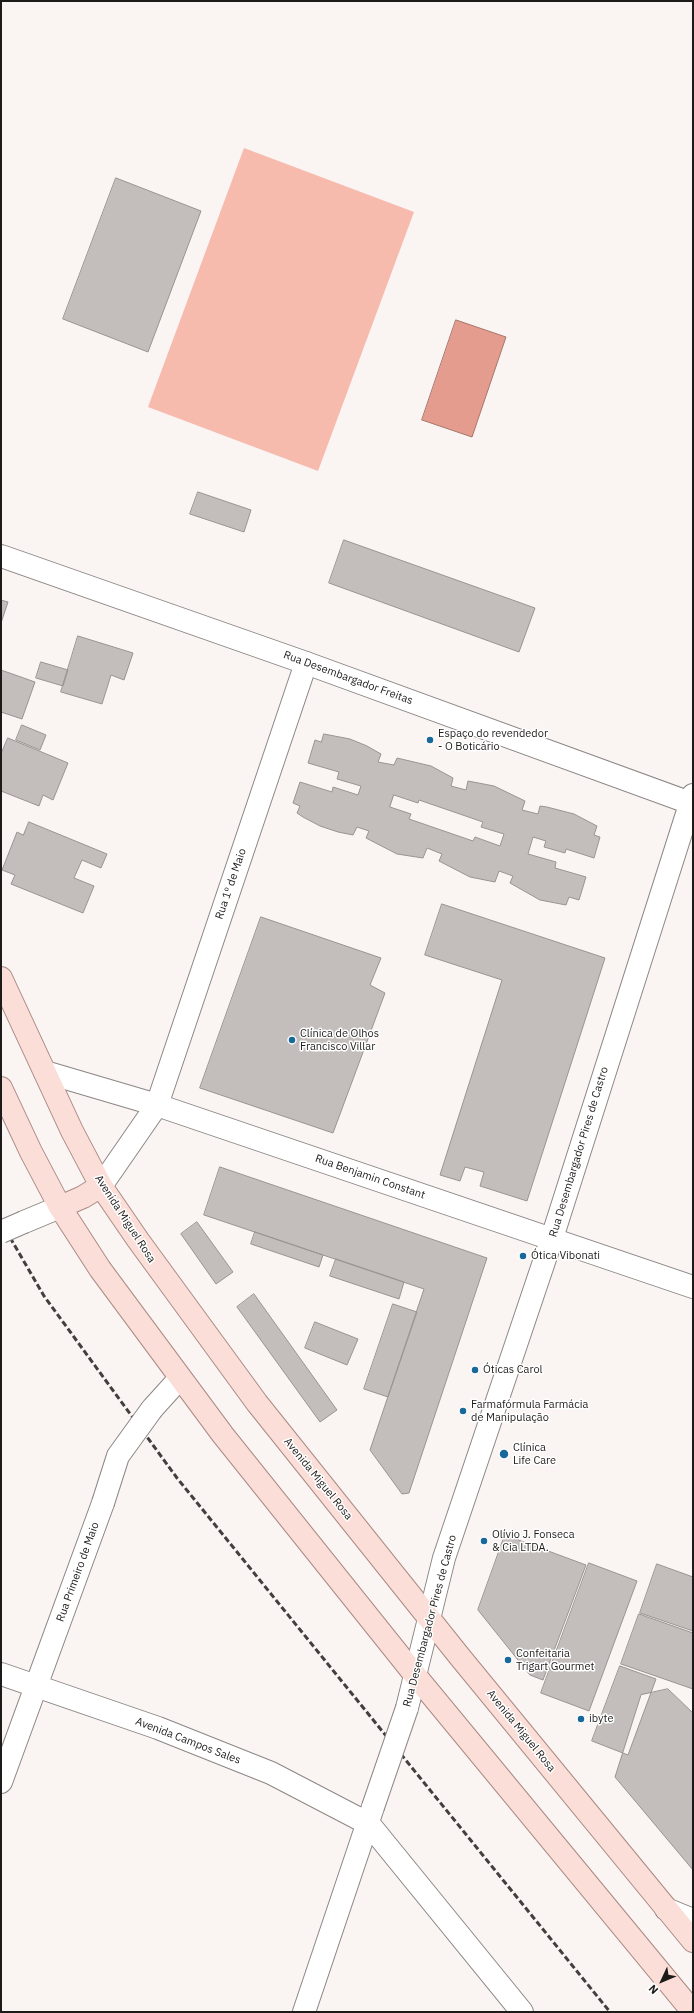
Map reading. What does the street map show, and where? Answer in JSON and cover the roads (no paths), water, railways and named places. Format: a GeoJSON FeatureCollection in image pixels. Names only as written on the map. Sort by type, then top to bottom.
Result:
{"type":"FeatureCollection","features":[{"type":"Feature","properties":{"kind":"main road","name":"Avenida Miguel Rosa"},"geometry":{"type":"LineString","coordinates":[[1,978],[72,1130],[101,1186],[138,1240],[257,1402],[429,1618],[693,1941]]}},
{"type":"Feature","properties":{"kind":"main road"},"geometry":{"type":"LineString","coordinates":[[1,1088],[31,1152],[60,1206],[100,1269],[180,1378],[223,1435],[415,1675],[693,2012]]}},
{"type":"Feature","properties":{"kind":"main road"},"geometry":{"type":"LineString","coordinates":[[60,1206],[84,1197],[101,1186]]}},
{"type":"Feature","properties":{"kind":"street","name":"Rua Desembargador Freitas"},"geometry":{"type":"LineString","coordinates":[[1,556],[692,801]]}},
{"type":"Feature","properties":{"kind":"street","name":"Rua 1º de Maio"},"geometry":{"type":"LineString","coordinates":[[157,1105],[306,663]]}},
{"type":"Feature","properties":{"kind":"street","name":"Rua Desembargador Pires de Castro"},"geometry":{"type":"LineString","coordinates":[[304,2012],[407,1708],[444,1558],[552,1238],[692,801]]}},
{"type":"Feature","properties":{"kind":"street","name":"Rua Benjamin Constant"},"geometry":{"type":"LineString","coordinates":[[45,1072],[157,1105],[693,1286]]}},
{"type":"Feature","properties":{"kind":"street"},"geometry":{"type":"LineString","coordinates":[[101,1186],[157,1105]]}},
{"type":"Feature","properties":{"kind":"street"},"geometry":{"type":"LineString","coordinates":[[1,1232],[60,1206]]}},
{"type":"Feature","properties":{"kind":"street","name":"Rua Primeiro de Maio"},"geometry":{"type":"LineString","coordinates":[[1,1782],[38,1686],[103,1503],[118,1456],[152,1409],[180,1378]]}},
{"type":"Feature","properties":{"kind":"street","name":"Avenida Campos Sales"},"geometry":{"type":"LineString","coordinates":[[1,1674],[158,1728],[371,1815]]}},
{"type":"Feature","properties":{"kind":"street"},"geometry":{"type":"LineString","coordinates":[[371,1815],[522,2012]]}},
{"type":"Feature","properties":{"kind":"street"},"geometry":{"type":"LineString","coordinates":[[666,1909],[693,1920]]}},
{"type":"Feature","properties":{"kind":"railway"},"geometry":{"type":"LineString","coordinates":[[1,1222],[44,1296],[177,1478],[610,2012]]}},
{"type":"Feature","properties":{"kind":"place","name":"Espaço do revendedor - O Boticário"},"geometry":{"type":"Point","coordinates":[430,740]}},
{"type":"Feature","properties":{"kind":"place","name":"Clínica de Olhos Francisco Villar"},"geometry":{"type":"Point","coordinates":[292,1040]}},
{"type":"Feature","properties":{"kind":"place","name":"Ótica Vibonati"},"geometry":{"type":"Point","coordinates":[523,1256]}},
{"type":"Feature","properties":{"kind":"place","name":"Óticas Carol"},"geometry":{"type":"Point","coordinates":[475,1370]}},
{"type":"Feature","properties":{"kind":"place","name":"Farmafórmula Farmácia de Manipulação"},"geometry":{"type":"Point","coordinates":[463,1411]}},
{"type":"Feature","properties":{"kind":"place","name":"Clínica Life Care"},"geometry":{"type":"Point","coordinates":[504,1454]}},
{"type":"Feature","properties":{"kind":"place","name":"Olívio J. Fonseca & Cia LTDA."},"geometry":{"type":"Point","coordinates":[484,1541]}},
{"type":"Feature","properties":{"kind":"place","name":"Confeitaria Trigart Gourmet"},"geometry":{"type":"Point","coordinates":[508,1660]}},
{"type":"Feature","properties":{"kind":"place","name":"ibyte"},"geometry":{"type":"Point","coordinates":[581,1719]}}]}
